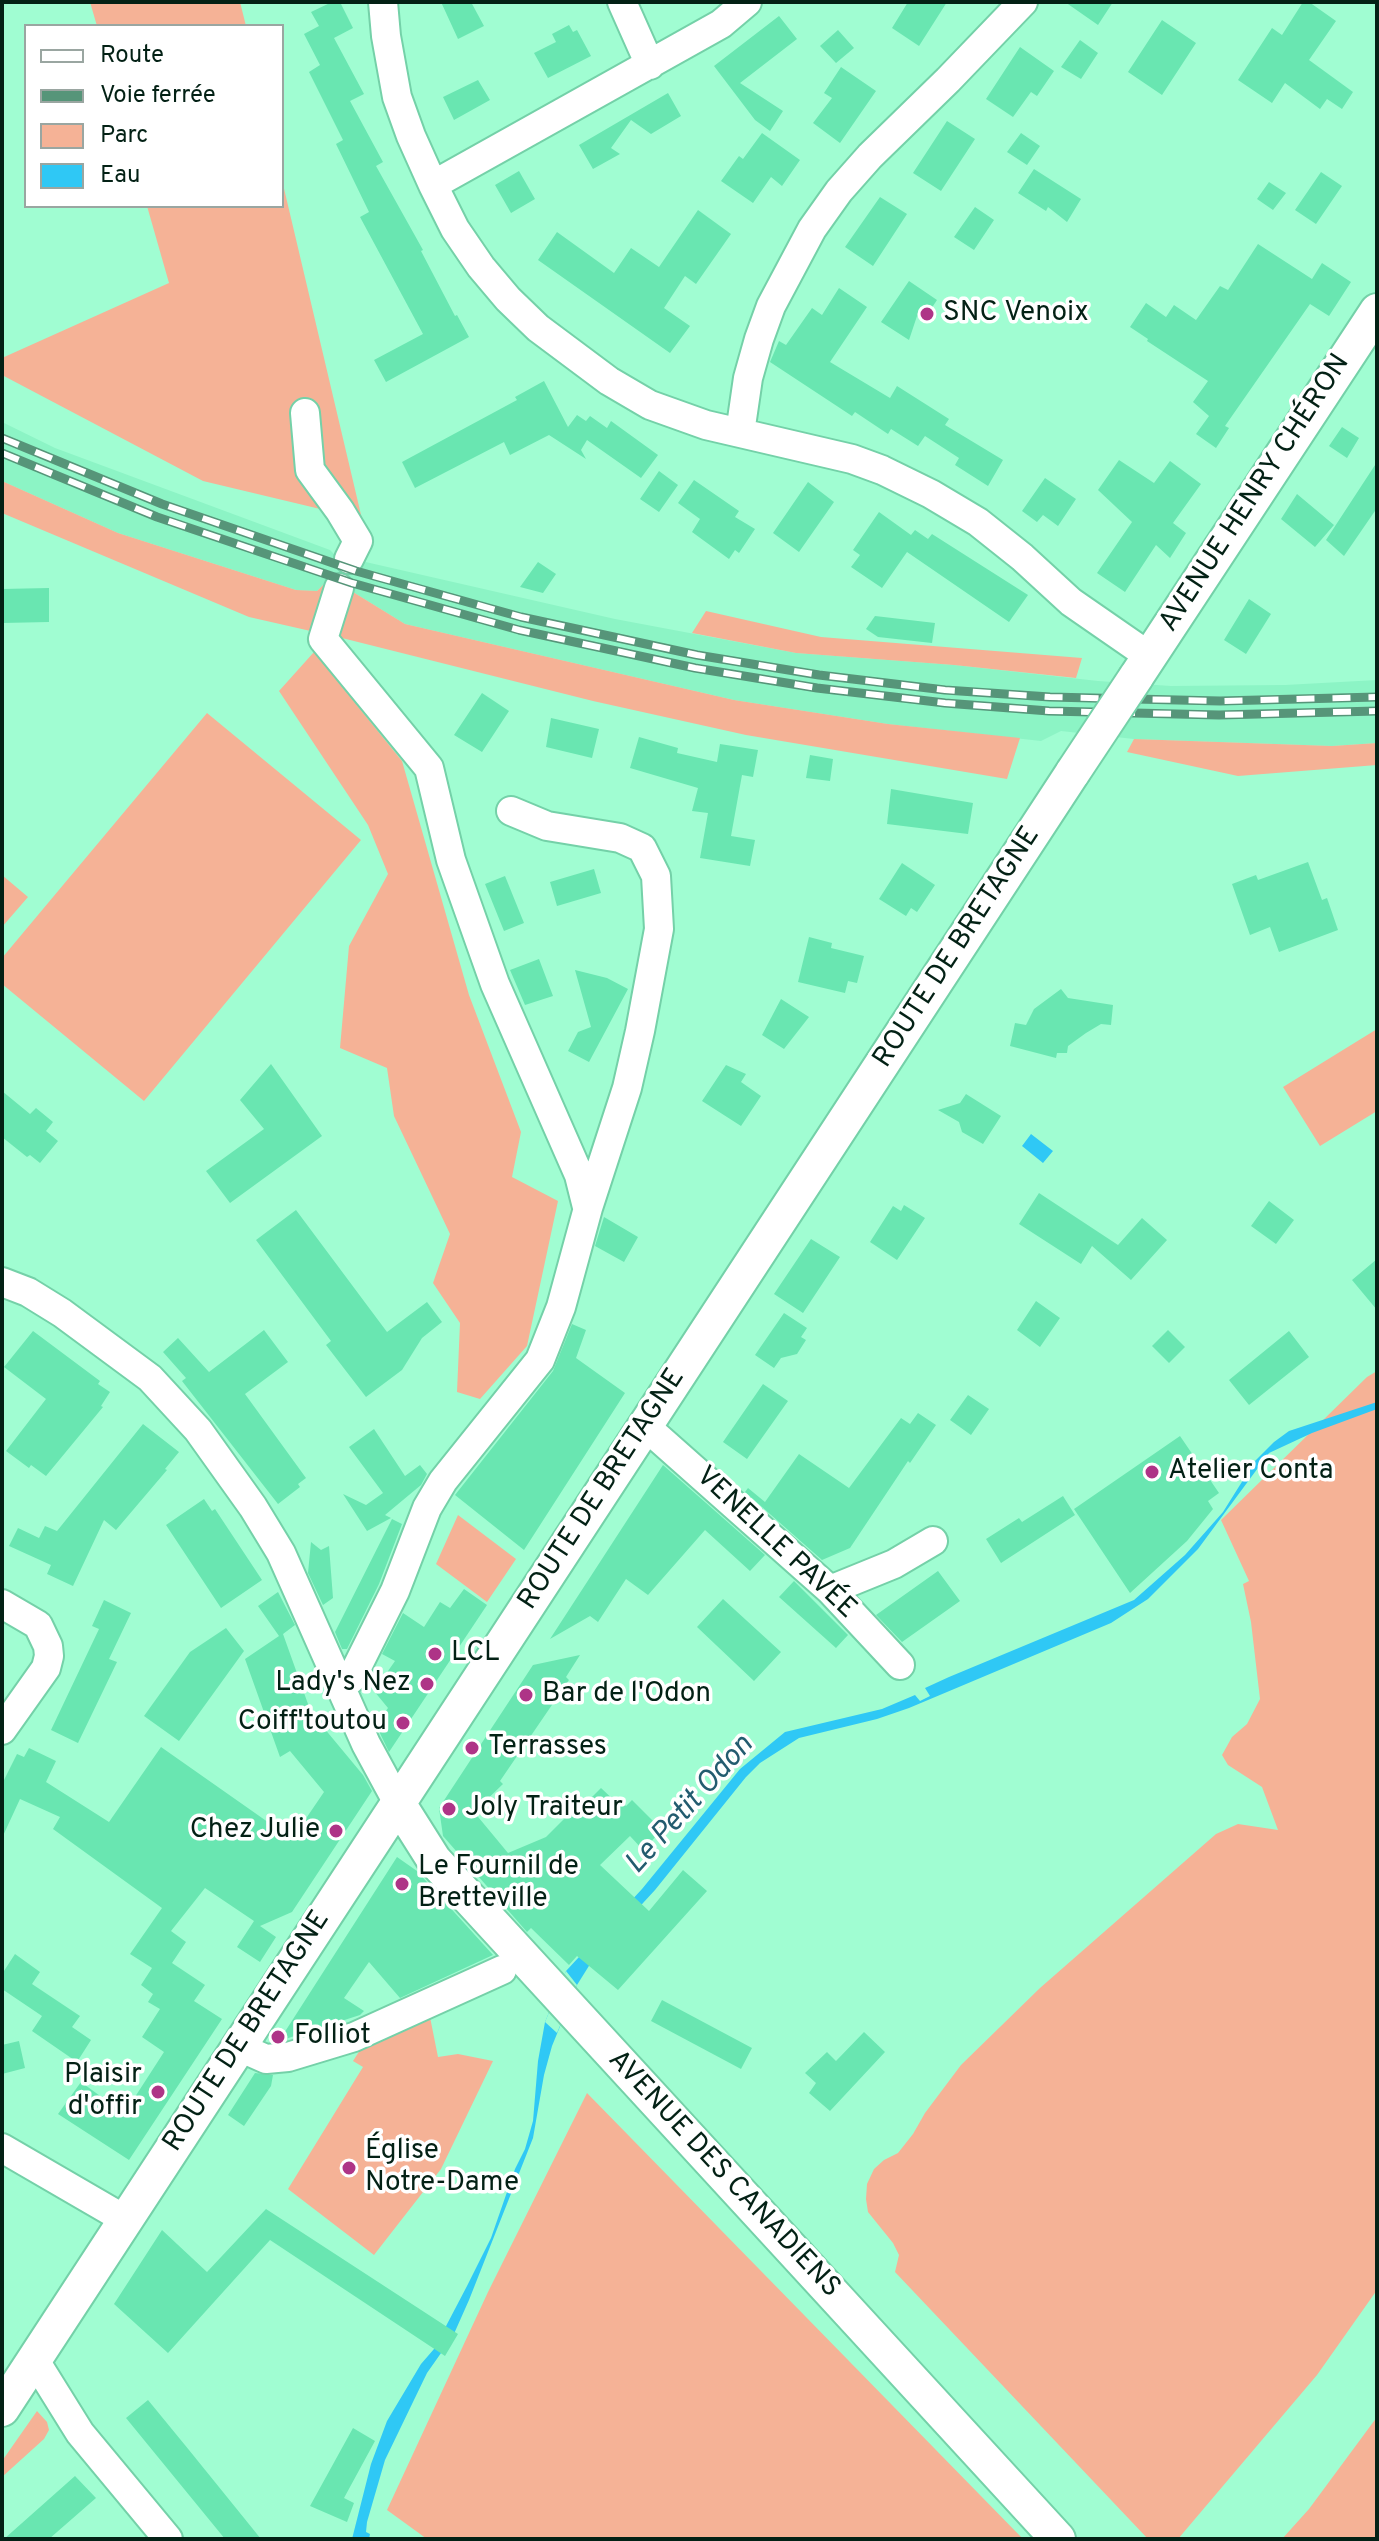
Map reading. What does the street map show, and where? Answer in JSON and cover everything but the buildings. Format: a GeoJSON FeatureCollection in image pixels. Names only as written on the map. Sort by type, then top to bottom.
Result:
{"type":"FeatureCollection","features":[{"type":"Feature","properties":{"kind":"main road","name":"AVENUE HENRY CHÉRON"},"geometry":{"type":"LineString","coordinates":[[1073,772],[1377,311]]}},
{"type":"Feature","properties":{"kind":"main road","name":"ROUTE DE BRETAGNE"},"geometry":{"type":"LineString","coordinates":[[2,2409],[1073,772]]}},
{"type":"Feature","properties":{"kind":"main road","name":"AVENUE DES CANADIENS"},"geometry":{"type":"LineString","coordinates":[[398,1803],[434,1860],[1058,2539]]}},
{"type":"Feature","properties":{"kind":"street"},"geometry":{"type":"LineString","coordinates":[[383,2],[397,97],[411,136],[455,229],[508,299],[553,340],[609,381],[650,405],[706,425],[852,459],[931,494],[978,522],[1022,557],[1142,667]]}},
{"type":"Feature","properties":{"kind":"street"},"geometry":{"type":"LineString","coordinates":[[622,2],[650,65]]}},
{"type":"Feature","properties":{"kind":"street"},"geometry":{"type":"LineString","coordinates":[[433,185],[721,24],[747,2]]}},
{"type":"Feature","properties":{"kind":"street"},"geometry":{"type":"LineString","coordinates":[[740,433],[748,378],[759,339],[777,295],[812,229],[839,191],[870,156],[1023,2]]}},
{"type":"Feature","properties":{"kind":"street"},"geometry":{"type":"LineString","coordinates":[[305,413],[310,470],[358,541],[349,559]]}},
{"type":"Feature","properties":{"kind":"street"},"geometry":{"type":"LineString","coordinates":[[339,588],[323,639],[429,768],[451,860],[485,957],[526,1059],[579,1175],[588,1208]]}},
{"type":"Feature","properties":{"kind":"street"},"geometry":{"type":"LineString","coordinates":[[341,1686],[351,1679],[395,1591],[427,1508],[443,1481],[540,1360],[561,1307],[588,1208],[627,1088],[640,1031],[659,929],[656,876],[642,848],[620,838],[547,826],[511,811]]}},
{"type":"Feature","properties":{"kind":"street"},"geometry":{"type":"LineString","coordinates":[[2,1282],[28,1292],[62,1313],[150,1378],[198,1430],[253,1507],[281,1553],[366,1744],[398,1803]]}},
{"type":"Feature","properties":{"kind":"street","name":"VENELLE PAVÉE"},"geometry":{"type":"LineString","coordinates":[[645,1426],[830,1590],[900,1665]]}},
{"type":"Feature","properties":{"kind":"street"},"geometry":{"type":"LineString","coordinates":[[830,1590],[894,1564],[933,1541]]}},
{"type":"Feature","properties":{"kind":"street"},"geometry":{"type":"LineString","coordinates":[[2,1604],[38,1625],[48,1646],[49,1656],[46,1668],[2,1730]]}},
{"type":"Feature","properties":{"kind":"street"},"geometry":{"type":"LineString","coordinates":[[239,2047],[266,2059],[288,2057],[354,2037],[502,1970]]}},
{"type":"Feature","properties":{"kind":"street"},"geometry":{"type":"LineString","coordinates":[[2,2148],[126,2220]]}},
{"type":"Feature","properties":{"kind":"street"},"geometry":{"type":"LineString","coordinates":[[34,2359],[80,2433],[168,2539]]}},
{"type":"Feature","properties":{"kind":"shaded area"},"geometry":{"type":"Polygon","coordinates":[[[2,422],[55,448],[330,550],[335,555],[615,619],[796,653],[1171,686],[1377,680],[1377,743],[1332,746],[1134,739],[1061,731],[1041,741],[888,724],[734,700],[405,624],[353,592],[324,584],[317,591],[296,590],[118,533],[2,481],[2,422]]]}},
{"type":"Feature","properties":{"kind":"green space"},"geometry":{"type":"Polygon","coordinates":[[[90,2],[240,2],[246,24],[96,24],[90,2]]]}},
{"type":"Feature","properties":{"kind":"green space"},"geometry":{"type":"Polygon","coordinates":[[[284,188],[362,519],[203,481],[2,375],[2,358],[169,283],[148,208],[284,208],[284,188]]]}},
{"type":"Feature","properties":{"kind":"green space"},"geometry":{"type":"Polygon","coordinates":[[[2,481],[118,533],[296,590],[317,591],[324,584],[331,597],[315,632],[249,617],[2,513],[2,481]]]}},
{"type":"Feature","properties":{"kind":"green space"},"geometry":{"type":"Polygon","coordinates":[[[353,592],[405,624],[734,700],[888,724],[1020,738],[1007,779],[746,735],[593,701],[338,637],[353,592]]]}},
{"type":"Feature","properties":{"kind":"green space"},"geometry":{"type":"Polygon","coordinates":[[[706,611],[821,637],[1082,658],[1076,678],[796,653],[692,633],[706,611]]]}},
{"type":"Feature","properties":{"kind":"green space"},"geometry":{"type":"Polygon","coordinates":[[[314,652],[402,761],[469,995],[521,1132],[512,1177],[558,1201],[527,1346],[480,1399],[457,1392],[460,1323],[433,1283],[450,1234],[394,1116],[387,1068],[340,1048],[349,946],[388,874],[368,825],[279,691],[314,652]]]}},
{"type":"Feature","properties":{"kind":"green space"},"geometry":{"type":"Polygon","coordinates":[[[207,713],[361,840],[144,1101],[2,984],[2,958],[207,713]]]}},
{"type":"Feature","properties":{"kind":"green space"},"geometry":{"type":"Polygon","coordinates":[[[1134,739],[1332,746],[1377,743],[1377,765],[1238,776],[1127,752],[1134,739]]]}},
{"type":"Feature","properties":{"kind":"green space"},"geometry":{"type":"Polygon","coordinates":[[[2,875],[28,897],[2,927],[2,875]]]}},
{"type":"Feature","properties":{"kind":"green space"},"geometry":{"type":"Polygon","coordinates":[[[1377,1029],[1377,1111],[1320,1146],[1283,1087],[1377,1029]]]}},
{"type":"Feature","properties":{"kind":"green space"},"geometry":{"type":"Polygon","coordinates":[[[1377,1371],[1377,2290],[1317,2375],[1178,2539],[1148,2539],[895,2272],[899,2255],[868,2212],[867,2184],[874,2169],[898,2153],[961,2065],[1040,1988],[1216,1834],[1238,1824],[1278,1830],[1262,1787],[1228,1765],[1222,1755],[1232,1737],[1247,1724],[1260,1699],[1243,1584],[1249,1581],[1221,1520],[1367,1377],[1377,1371]]]}},
{"type":"Feature","properties":{"kind":"green space"},"geometry":{"type":"Polygon","coordinates":[[[458,1515],[516,1559],[487,1602],[436,1564],[458,1515]]]}},
{"type":"Feature","properties":{"kind":"green space"},"geometry":{"type":"Polygon","coordinates":[[[429,2012],[438,2057],[458,2054],[493,2061],[441,2169],[374,2255],[288,2189],[363,2067],[353,2061],[362,2047],[377,2043],[392,2030],[429,2012]]]}},
{"type":"Feature","properties":{"kind":"green space"},"geometry":{"type":"Polygon","coordinates":[[[587,2093],[1023,2539],[427,2539],[387,2510],[488,2292],[587,2093]]]}},
{"type":"Feature","properties":{"kind":"green space"},"geometry":{"type":"Polygon","coordinates":[[[37,2411],[47,2422],[49,2430],[44,2439],[2,2477],[2,2461],[37,2411]]]}},
{"type":"Feature","properties":{"kind":"green space"},"geometry":{"type":"Polygon","coordinates":[[[1377,2417],[1377,2539],[1282,2539],[1309,2509],[1377,2417]]]}},
{"type":"Feature","properties":{"kind":"water"},"geometry":{"type":"Polygon","coordinates":[[[1031,1134],[1053,1151],[1043,1163],[1022,1146],[1031,1134]]]}},
{"type":"Feature","properties":{"kind":"water"},"geometry":{"type":"Polygon","coordinates":[[[1377,1402],[1377,1409],[1269,1453],[1198,1549],[1148,1599],[1111,1623],[909,1708],[799,1738],[760,1763],[746,1777],[655,1890],[597,1953],[577,1985],[552,2046],[533,2138],[469,2300],[453,2336],[427,2373],[385,2460],[367,2522],[369,2539],[352,2539],[371,2464],[387,2421],[421,2364],[434,2349],[467,2286],[491,2238],[525,2149],[533,2121],[545,2022],[566,1971],[642,1889],[740,1769],[785,1732],[882,1709],[915,1695],[920,1701],[930,1696],[925,1688],[1134,1600],[1185,1555],[1223,1512],[1255,1461],[1274,1442],[1289,1431],[1377,1402]]]}},
{"type":"Feature","properties":{"kind":"pier"},"geometry":{"type":"Polygon","coordinates":[[[566,1971],[577,1985],[557,2033],[545,2022],[566,1971]]]}},
{"type":"Feature","properties":{"kind":"railway"},"geometry":{"type":"LineString","coordinates":[[2,438],[162,504],[356,571],[521,617],[697,655],[819,675],[945,690],[1050,697],[1220,701],[1377,697]]}},
{"type":"Feature","properties":{"kind":"railway"},"geometry":{"type":"LineString","coordinates":[[2,453],[157,517],[352,583],[519,630],[695,668],[817,688],[1049,711],[1219,715],[1377,711]]}},
{"type":"Feature","properties":{"kind":"place","name":"SNC Venoix"},"geometry":{"type":"Point","coordinates":[927,314]}},
{"type":"Feature","properties":{"kind":"place","name":"Atelier Conta"},"geometry":{"type":"Point","coordinates":[1152,1472]}},
{"type":"Feature","properties":{"kind":"place","name":"LCL"},"geometry":{"type":"Point","coordinates":[435,1654]}},
{"type":"Feature","properties":{"kind":"place","name":"Lady's Nez"},"geometry":{"type":"Point","coordinates":[427,1684]}},
{"type":"Feature","properties":{"kind":"place","name":"Bar de l'Odon"},"geometry":{"type":"Point","coordinates":[526,1695]}},
{"type":"Feature","properties":{"kind":"place","name":"Coiff'toutou"},"geometry":{"type":"Point","coordinates":[403,1723]}},
{"type":"Feature","properties":{"kind":"place","name":"Terrasses"},"geometry":{"type":"Point","coordinates":[472,1748]}},
{"type":"Feature","properties":{"kind":"place","name":"Joly Traiteur"},"geometry":{"type":"Point","coordinates":[449,1809]}},
{"type":"Feature","properties":{"kind":"place","name":"Chez Julie"},"geometry":{"type":"Point","coordinates":[336,1831]}},
{"type":"Feature","properties":{"kind":"place","name":"Le Fournil de Bretteville"},"geometry":{"type":"Point","coordinates":[402,1884]}},
{"type":"Feature","properties":{"kind":"place","name":"Folliot"},"geometry":{"type":"Point","coordinates":[278,2037]}},
{"type":"Feature","properties":{"kind":"place","name":"Plaisir d'offir"},"geometry":{"type":"Point","coordinates":[158,2092]}},
{"type":"Feature","properties":{"kind":"place","name":"Église Notre-Dame"},"geometry":{"type":"Point","coordinates":[349,2168]}},
{"type":"Feature","properties":{"kind":"water label","name":"Le Petit Odon"},"geometry":{"type":"Point","coordinates":[691,1806]}}]}
